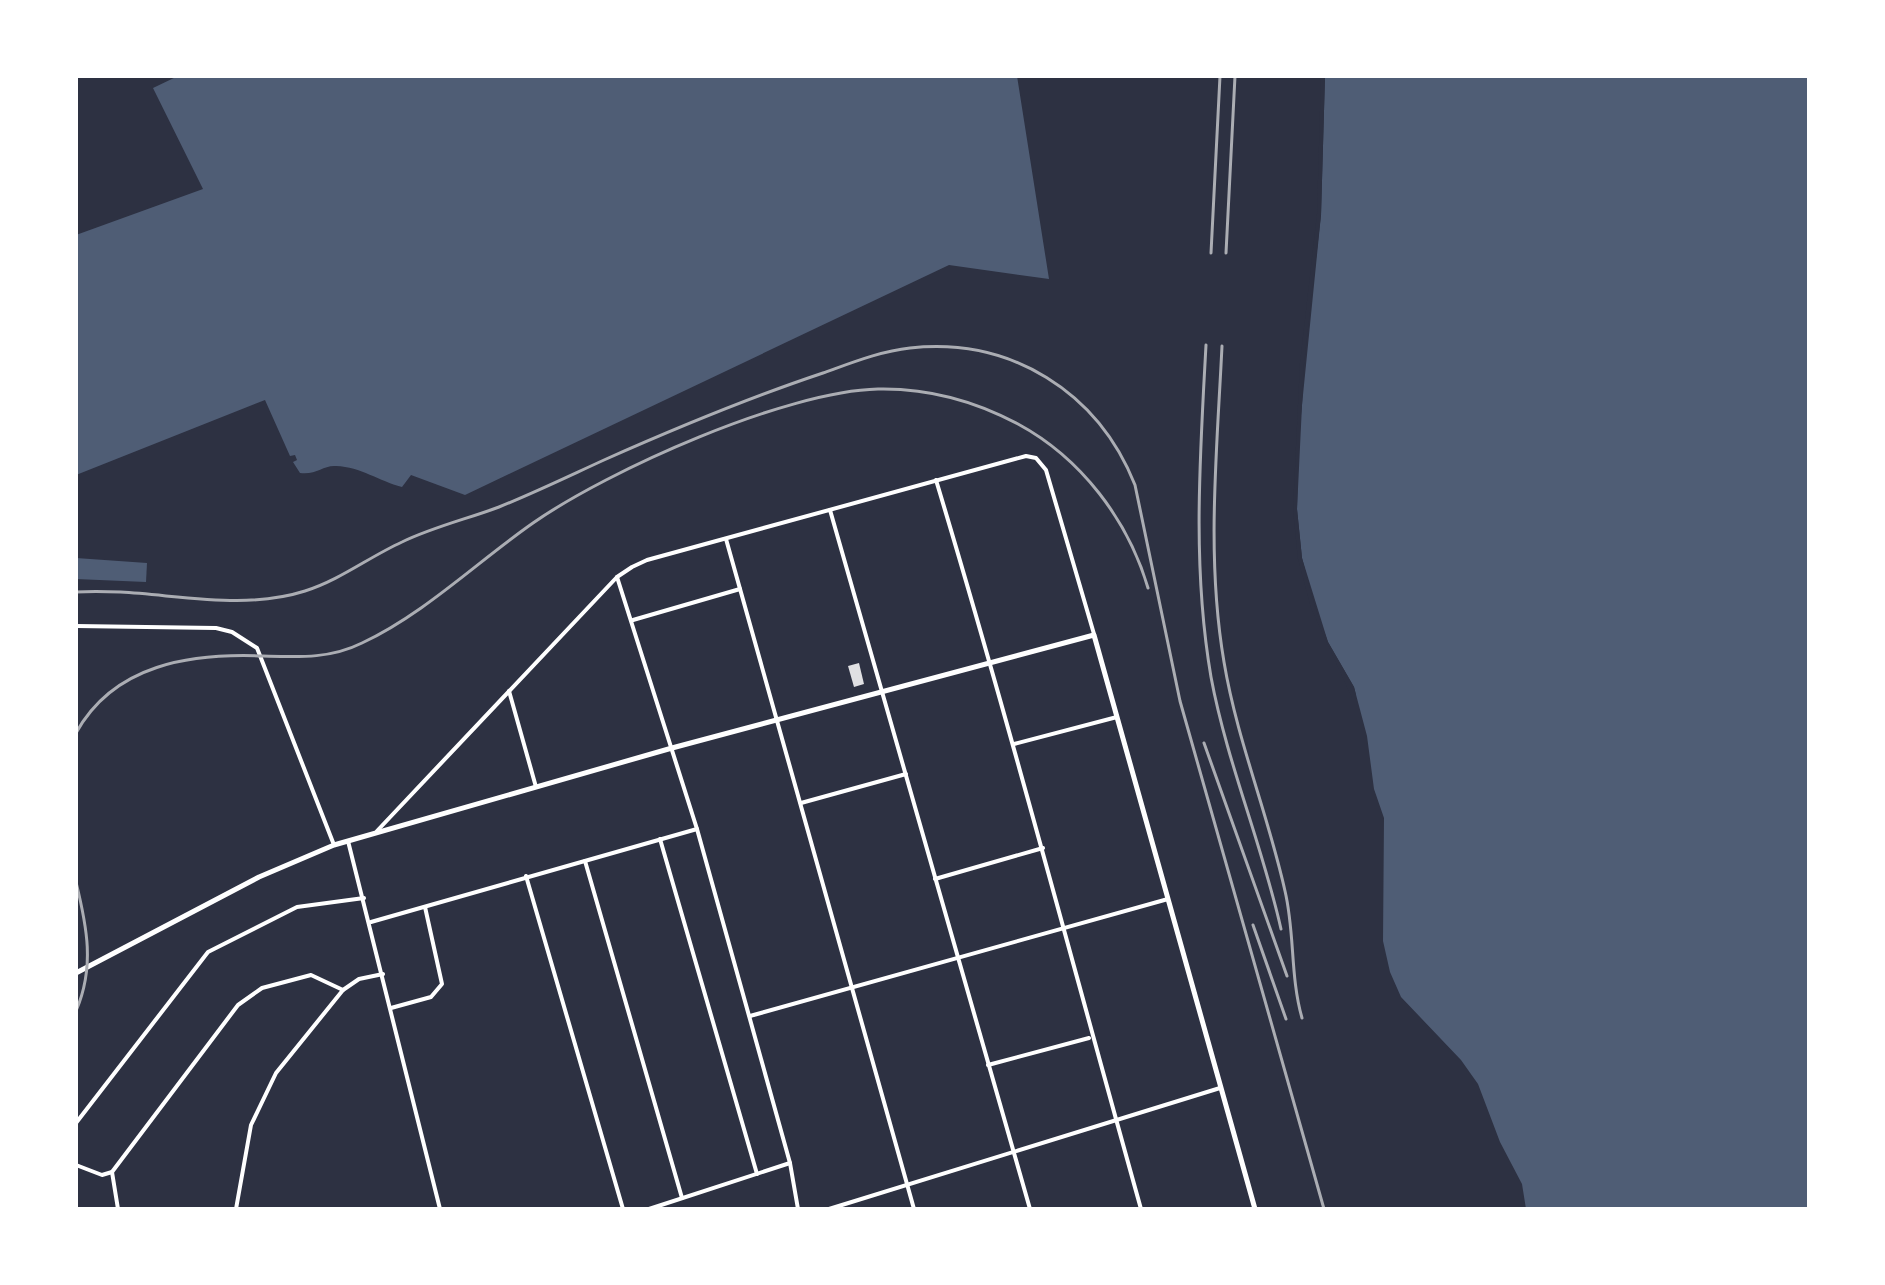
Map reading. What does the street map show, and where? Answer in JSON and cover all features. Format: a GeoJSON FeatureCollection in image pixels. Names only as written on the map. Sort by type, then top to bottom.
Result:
{"type":"FeatureCollection","features":[{"type":"Feature","properties":{"kind":"street"},"geometry":{"type":"LineString","coordinates":[[376,833],[617,577],[647,560],[936,479],[1026,456],[1036,458],[1046,470],[1255,1209]]}},
{"type":"Feature","properties":{"kind":"street"},"geometry":{"type":"LineString","coordinates":[[936,479],[992,665],[1065,927],[1091,1038],[1141,1209]]}},
{"type":"Feature","properties":{"kind":"street"},"geometry":{"type":"LineString","coordinates":[[830,510],[1030,1209]]}},
{"type":"Feature","properties":{"kind":"street"},"geometry":{"type":"LineString","coordinates":[[726,539],[914,1209]]}},
{"type":"Feature","properties":{"kind":"street"},"geometry":{"type":"LineString","coordinates":[[617,577],[697,829],[790,1163],[798,1209]]}},
{"type":"Feature","properties":{"kind":"street"},"geometry":{"type":"LineString","coordinates":[[633,620],[740,589]]}},
{"type":"Feature","properties":{"kind":"street"},"geometry":{"type":"LineString","coordinates":[[76,626],[216,628],[232,632],[257,648],[334,845]]}},
{"type":"Feature","properties":{"kind":"street"},"geometry":{"type":"LineString","coordinates":[[76,973],[247,882],[334,845],[672,748],[992,665],[1094,635]]}},
{"type":"Feature","properties":{"kind":"street"},"geometry":{"type":"LineString","coordinates":[[509,691],[536,787]]}},
{"type":"Feature","properties":{"kind":"street"},"geometry":{"type":"LineString","coordinates":[[1014,744],[1117,717]]}},
{"type":"Feature","properties":{"kind":"street"},"geometry":{"type":"LineString","coordinates":[[801,803],[906,774]]}},
{"type":"Feature","properties":{"kind":"street"},"geometry":{"type":"LineString","coordinates":[[371,922],[697,829]]}},
{"type":"Feature","properties":{"kind":"street"},"geometry":{"type":"LineString","coordinates":[[660,839],[757,1174]]}},
{"type":"Feature","properties":{"kind":"street"},"geometry":{"type":"LineString","coordinates":[[348,841],[371,922],[440,1209]]}},
{"type":"Feature","properties":{"kind":"street"},"geometry":{"type":"LineString","coordinates":[[935,879],[1043,848]]}},
{"type":"Feature","properties":{"kind":"street"},"geometry":{"type":"LineString","coordinates":[[585,861],[682,1198]]}},
{"type":"Feature","properties":{"kind":"street"},"geometry":{"type":"LineString","coordinates":[[526,876],[623,1209]]}},
{"type":"Feature","properties":{"kind":"street"},"geometry":{"type":"LineString","coordinates":[[76,1123],[208,952],[297,907],[364,898]]}},
{"type":"Feature","properties":{"kind":"street"},"geometry":{"type":"LineString","coordinates":[[750,1016],[1168,899]]}},
{"type":"Feature","properties":{"kind":"street"},"geometry":{"type":"LineString","coordinates":[[391,1008],[431,997],[442,984],[425,907]]}},
{"type":"Feature","properties":{"kind":"street"},"geometry":{"type":"LineString","coordinates":[[236,1209],[245,1145],[257,1110],[276,1073],[343,990],[359,979],[383,974]]}},
{"type":"Feature","properties":{"kind":"street"},"geometry":{"type":"LineString","coordinates":[[76,1165],[102,1175],[112,1172],[238,1005],[250,994],[311,975],[343,990]]}},
{"type":"Feature","properties":{"kind":"street"},"geometry":{"type":"LineString","coordinates":[[988,1065],[1091,1038]]}},
{"type":"Feature","properties":{"kind":"street"},"geometry":{"type":"LineString","coordinates":[[829,1209],[1220,1088]]}},
{"type":"Feature","properties":{"kind":"street"},"geometry":{"type":"LineString","coordinates":[[649,1209],[790,1163]]}},
{"type":"Feature","properties":{"kind":"street"},"geometry":{"type":"LineString","coordinates":[[112,1172],[118,1209]]}},
{"type":"Feature","properties":{"kind":"water"},"geometry":{"type":"Polygon","coordinates":[[[178,76],[1017,76],[1049,279],[949,265],[465,495],[411,475],[402,487],[345,467],[331,466],[311,473],[300,473],[293,462],[297,460],[295,455],[290,456],[265,400],[76,475],[76,235],[203,189],[153,88],[178,76]]]}},
{"type":"Feature","properties":{"kind":"water"},"geometry":{"type":"Polygon","coordinates":[[[1325,76],[1809,76],[1809,1209],[1526,1209],[1522,1184],[1500,1142],[1478,1084],[1461,1060],[1401,997],[1390,972],[1383,941],[1384,818],[1374,789],[1367,736],[1354,687],[1328,642],[1302,558],[1297,509],[1299,435],[1321,215],[1325,76]]]}},
{"type":"Feature","properties":{"kind":"water"},"geometry":{"type":"Polygon","coordinates":[[[76,558],[147,563],[146,582],[76,579],[76,558]]]}},
{"type":"Feature","properties":{"kind":"pier"},"geometry":{"type":"Polygon","coordinates":[[[1321,76],[1325,76],[1321,215],[1304,364],[1297,509],[1302,558],[1315,607],[1328,642],[1354,687],[1356,695],[1352,698],[1311,608],[1298,559],[1293,509],[1300,363],[1317,214],[1321,76]]]}},
{"type":"Feature","properties":{"kind":"building"},"geometry":{"type":"Polygon","coordinates":[[[859,663],[864,684],[854,687],[848,666],[859,663]]]}},
{"type":"Feature","properties":{"kind":"railway"},"geometry":{"type":"LineString","coordinates":[[1211,253],[1220,76]]}},
{"type":"Feature","properties":{"kind":"railway"},"geometry":{"type":"LineString","coordinates":[[1226,253],[1235,76]]}},
{"type":"Feature","properties":{"kind":"railway"},"geometry":{"type":"LineString","coordinates":[[1206,345],[1199,511],[1205,636],[1226,741],[1281,929]]}},
{"type":"Feature","properties":{"kind":"railway"},"geometry":{"type":"LineString","coordinates":[[1222,346],[1214,504],[1219,623],[1237,720],[1285,891],[1302,1018]]}},
{"type":"Feature","properties":{"kind":"railway"},"geometry":{"type":"LineString","coordinates":[[76,592],[249,600],[305,591],[438,527],[512,502],[712,414],[866,358],[910,348],[947,347],[983,352],[1016,362],[1074,398],[1098,423],[1119,452],[1135,485],[1180,701],[1324,1209]]}},
{"type":"Feature","properties":{"kind":"railway"},"geometry":{"type":"LineString","coordinates":[[76,733],[92,710],[111,691],[157,668],[209,657],[314,656],[338,652],[362,643],[429,603],[533,523],[606,480],[748,418],[840,393],[896,389],[950,398],[1002,416],[1041,438],[1082,473],[1115,515],[1148,588]]}},
{"type":"Feature","properties":{"kind":"railway"},"geometry":{"type":"LineString","coordinates":[[1204,743],[1287,976]]}},
{"type":"Feature","properties":{"kind":"railway"},"geometry":{"type":"LineString","coordinates":[[76,882],[87,947],[86,979],[76,1011]]}},
{"type":"Feature","properties":{"kind":"railway"},"geometry":{"type":"LineString","coordinates":[[1253,925],[1286,1019]]}}]}
